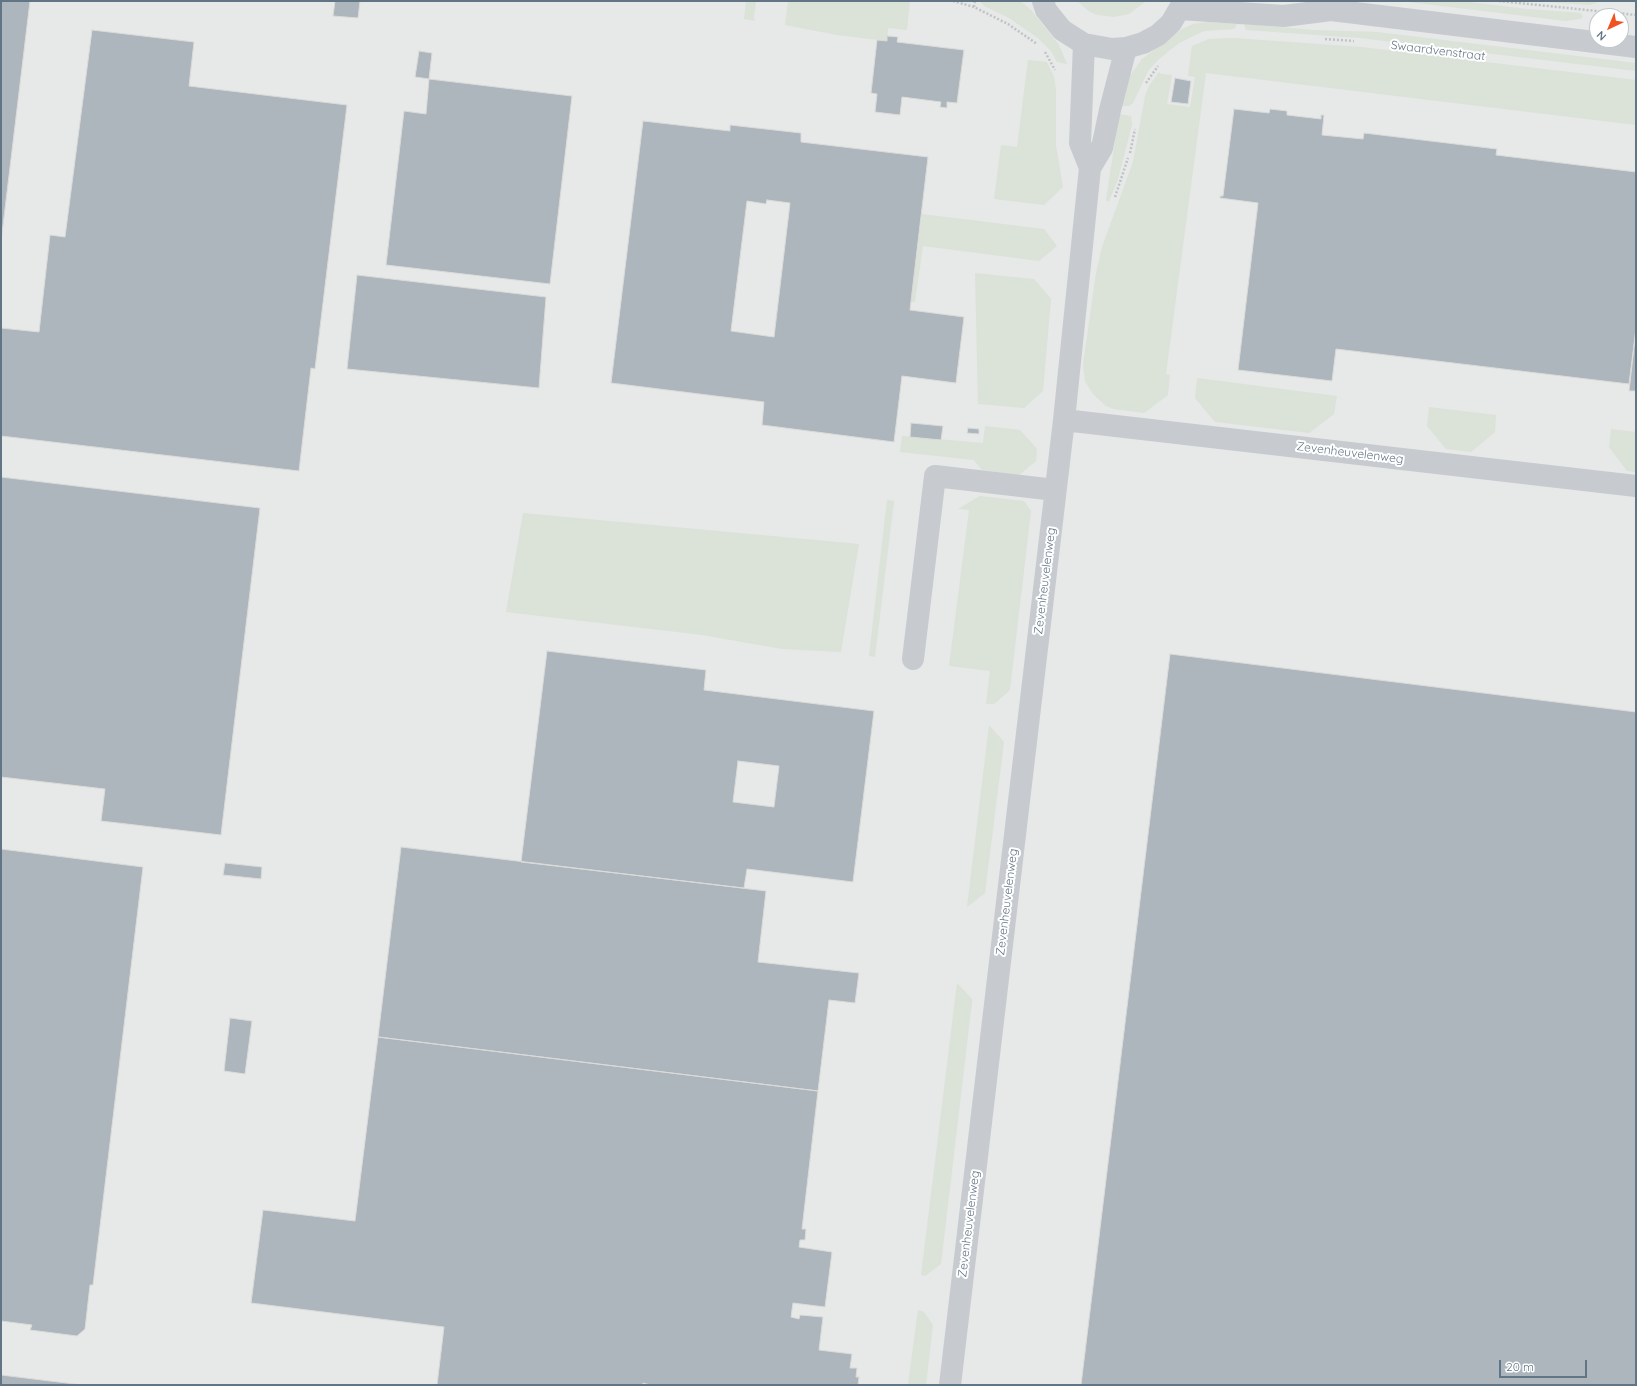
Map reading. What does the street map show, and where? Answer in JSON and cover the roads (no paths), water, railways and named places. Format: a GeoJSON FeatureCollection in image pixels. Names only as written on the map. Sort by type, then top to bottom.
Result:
{"type":"FeatureCollection","features":[{"type":"Feature","properties":{"kind":"street"},"geometry":{"type":"LineString","coordinates":[[1043,1],[1046,10],[1062,30],[1084,44],[1112,49],[1126,48],[1143,43],[1158,35],[1171,23],[1182,5],[1284,16],[1331,10],[1636,47]]}},
{"type":"Feature","properties":{"kind":"street"},"geometry":{"type":"LineString","coordinates":[[1309,1],[1331,10]]}},
{"type":"Feature","properties":{"kind":"street","name":"Zevenheuvelenweg"},"geometry":{"type":"LineString","coordinates":[[1084,44],[1080,143],[1090,168]]}},
{"type":"Feature","properties":{"kind":"street","name":"Zevenheuvelenweg"},"geometry":{"type":"LineString","coordinates":[[950,1385],[1064,420],[1090,168],[1102,148],[1126,48]]}},
{"type":"Feature","properties":{"kind":"street","name":"Zevenheuvelenweg"},"geometry":{"type":"LineString","coordinates":[[1064,420],[1636,486]]}},
{"type":"Feature","properties":{"kind":"street"},"geometry":{"type":"LineString","coordinates":[[913,659],[935,476],[1055,490]]}}]}
